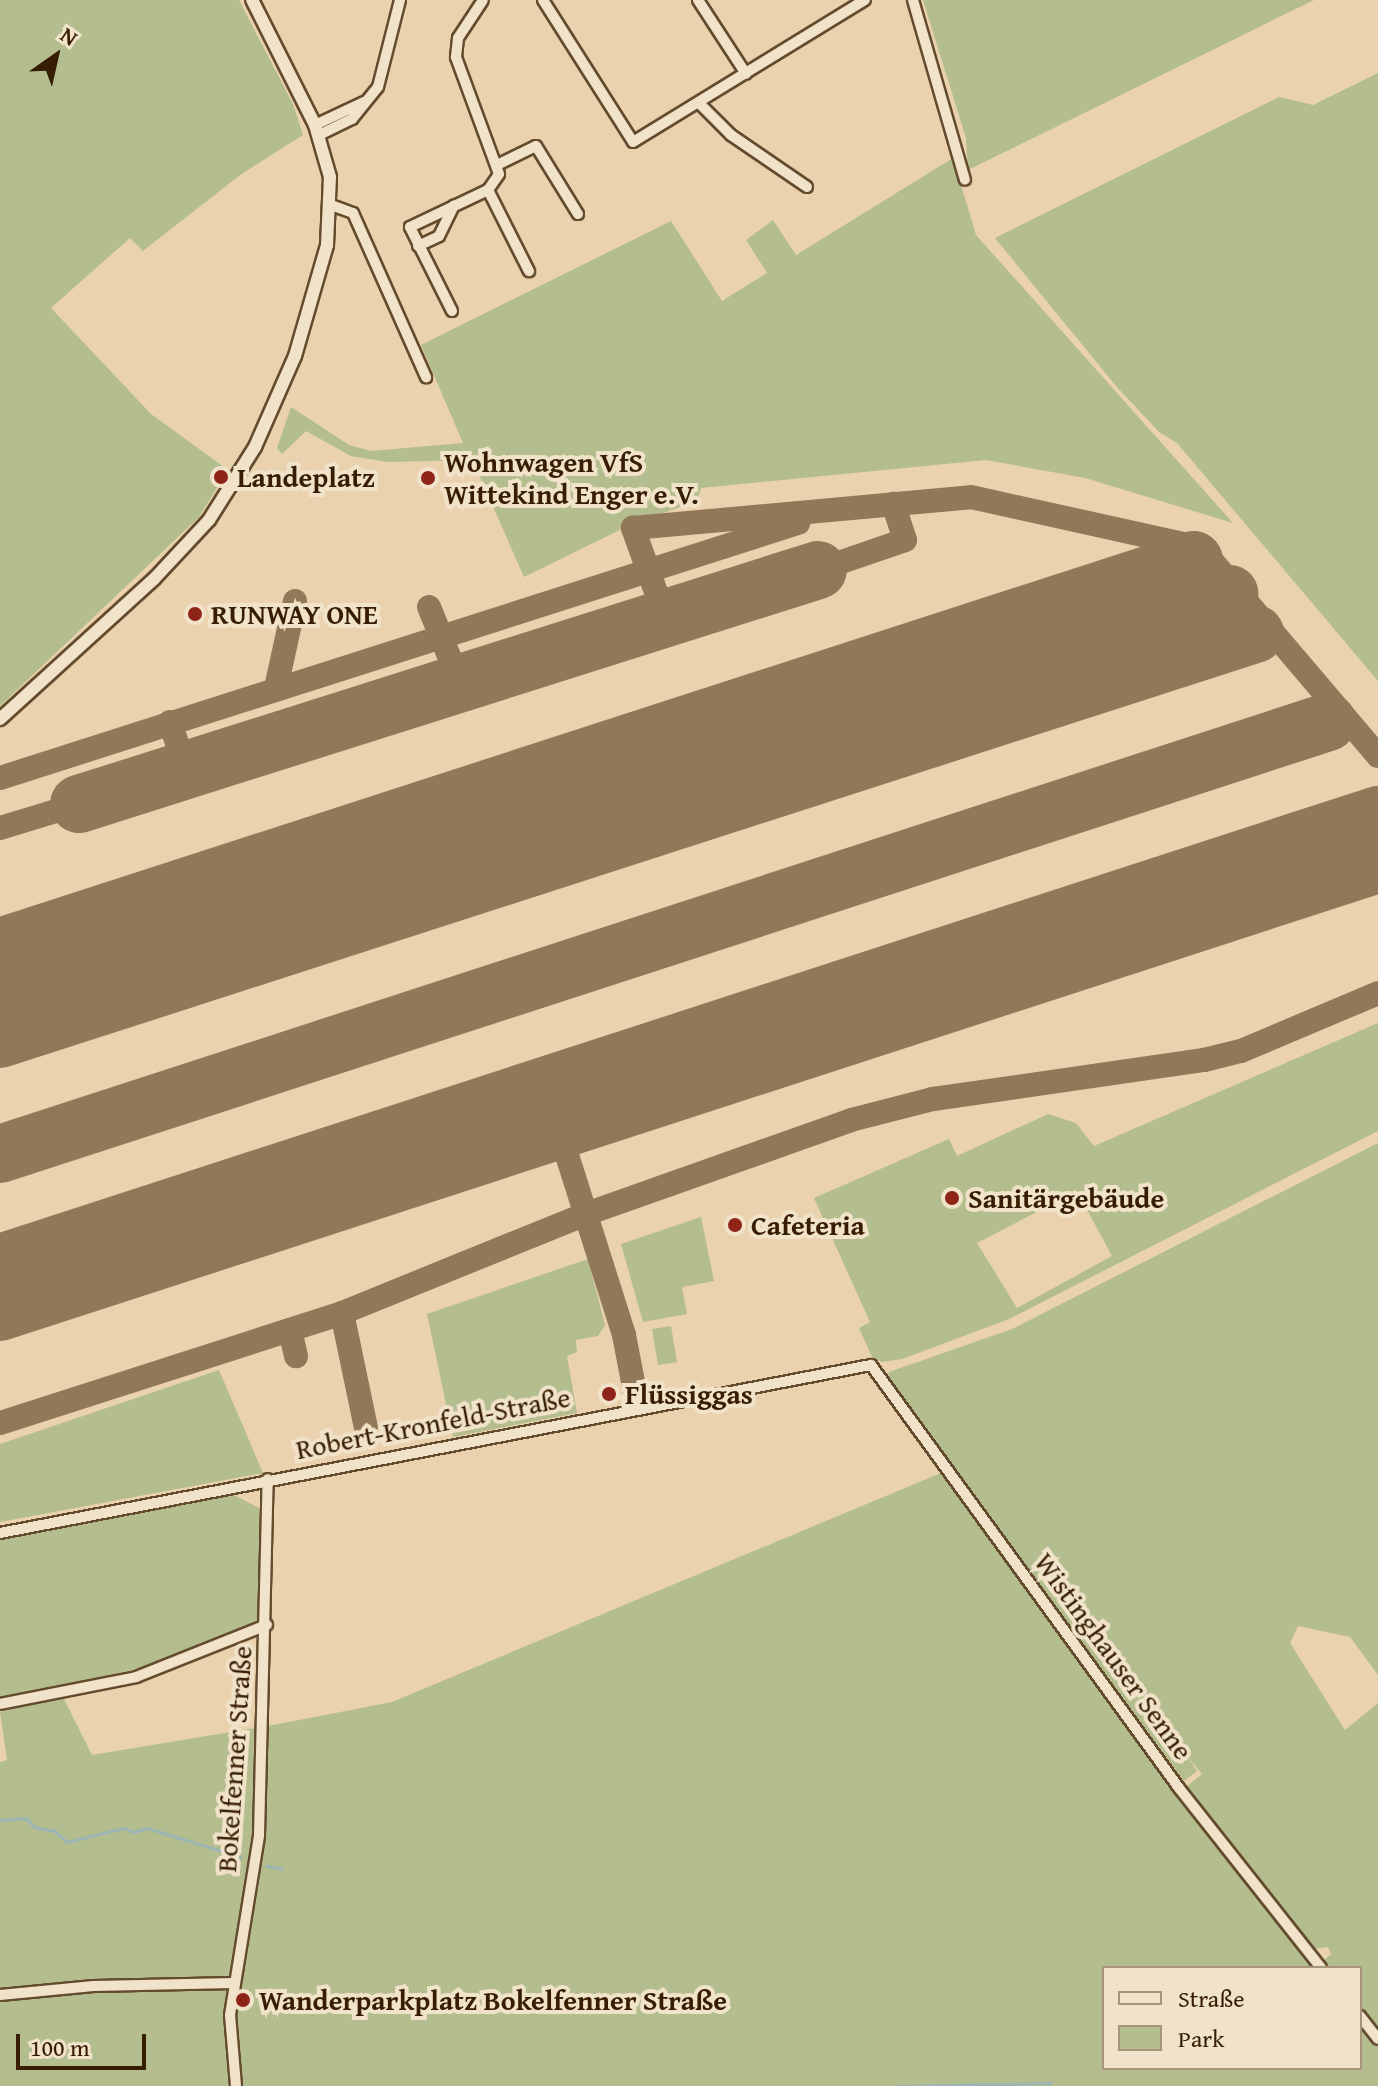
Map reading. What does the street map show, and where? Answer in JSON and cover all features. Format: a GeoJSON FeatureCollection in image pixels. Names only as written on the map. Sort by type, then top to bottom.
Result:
{"type":"FeatureCollection","features":[{"type":"Feature","properties":{"kind":"street"},"geometry":{"type":"LineString","coordinates":[[0,719],[170,564],[245,466],[295,356],[327,245],[331,205],[317,130],[252,0]]}},
{"type":"Feature","properties":{"kind":"street"},"geometry":{"type":"LineString","coordinates":[[317,130],[366,101],[378,87],[400,0]]}},
{"type":"Feature","properties":{"kind":"street"},"geometry":{"type":"LineString","coordinates":[[452,311],[410,227],[496,184],[499,164],[456,57],[465,23],[483,0]]}},
{"type":"Feature","properties":{"kind":"street"},"geometry":{"type":"LineString","coordinates":[[543,0],[633,142],[700,104],[865,0]]}},
{"type":"Feature","properties":{"kind":"street"},"geometry":{"type":"LineString","coordinates":[[698,0],[746,74]]}},
{"type":"Feature","properties":{"kind":"street"},"geometry":{"type":"LineString","coordinates":[[913,0],[965,180]]}},
{"type":"Feature","properties":{"kind":"street"},"geometry":{"type":"LineString","coordinates":[[700,104],[731,135],[807,187]]}},
{"type":"Feature","properties":{"kind":"street"},"geometry":{"type":"LineString","coordinates":[[499,164],[536,146],[578,214]]}},
{"type":"Feature","properties":{"kind":"street"},"geometry":{"type":"LineString","coordinates":[[488,190],[529,271]]}},
{"type":"Feature","properties":{"kind":"street"},"geometry":{"type":"LineString","coordinates":[[331,205],[353,213],[426,377]]}},
{"type":"Feature","properties":{"kind":"street"},"geometry":{"type":"LineString","coordinates":[[418,246],[439,236],[454,205]]}},
{"type":"Feature","properties":{"kind":"street","name":"Robert-Kronfeld-Straße"},"geometry":{"type":"LineString","coordinates":[[0,1533],[868,1364],[874,1367]]}},
{"type":"Feature","properties":{"kind":"street","name":"Wistinghauser Senne"},"geometry":{"type":"LineString","coordinates":[[874,1367],[1188,1800],[1319,1966]]}},
{"type":"Feature","properties":{"kind":"street","name":"Bokelfenner Straße"},"geometry":{"type":"LineString","coordinates":[[236,2086],[230,2015],[259,1835],[267,1625],[268,1479]]}},
{"type":"Feature","properties":{"kind":"street","name":"Bokelfenner Straße"},"geometry":{"type":"LineString","coordinates":[[0,1704],[136,1677],[267,1625]]}},
{"type":"Feature","properties":{"kind":"street"},"geometry":{"type":"LineString","coordinates":[[0,1995],[94,1986],[234,1983]]}},
{"type":"Feature","properties":{"kind":"street"},"geometry":{"type":"LineString","coordinates":[[1362,2019],[1378,2039]]}},
{"type":"Feature","properties":{"kind":"green space"},"geometry":{"type":"Polygon","coordinates":[[[0,0],[239,0],[293,104],[303,135],[240,175],[143,251],[130,238],[51,308],[151,414],[228,470],[199,517],[0,706],[0,0]]]}},
{"type":"Feature","properties":{"kind":"green space"},"geometry":{"type":"Polygon","coordinates":[[[923,0],[1314,0],[968,170],[966,138],[923,0]]]}},
{"type":"Feature","properties":{"kind":"green space"},"geometry":{"type":"Polygon","coordinates":[[[1378,73],[1378,681],[1177,443],[1159,432],[1116,386],[995,238],[1279,97],[1313,105],[1378,73]]]}},
{"type":"Feature","properties":{"kind":"green space"},"geometry":{"type":"Polygon","coordinates":[[[953,158],[976,235],[1233,523],[1085,478],[986,460],[701,488],[697,501],[632,524],[524,577],[475,466],[478,460],[388,462],[351,456],[306,431],[282,454],[277,448],[291,407],[349,445],[371,451],[463,443],[421,345],[671,221],[722,301],[767,273],[746,240],[773,220],[796,255],[953,158]]]}},
{"type":"Feature","properties":{"kind":"green space"},"geometry":{"type":"Polygon","coordinates":[[[1378,1023],[1378,1131],[1009,1319],[902,1359],[882,1362],[872,1357],[859,1328],[870,1322],[814,1198],[949,1139],[957,1156],[1048,1114],[1076,1123],[1094,1146],[1378,1023]],[[1077,1191],[977,1243],[1017,1308],[1112,1256],[1077,1191]]]}},
{"type":"Feature","properties":{"kind":"green space"},"geometry":{"type":"Polygon","coordinates":[[[1378,1143],[1378,1675],[1350,1637],[1298,1626],[1290,1643],[1345,1730],[1378,1703],[1378,2032],[1362,2012],[1362,1966],[1325,1966],[1322,1962],[1331,1954],[1328,1947],[1312,1949],[1186,1787],[1202,1774],[1188,1757],[1197,1771],[1184,1781],[888,1378],[889,1372],[1012,1329],[1378,1143]]]}},
{"type":"Feature","properties":{"kind":"green space"},"geometry":{"type":"Polygon","coordinates":[[[701,1217],[714,1281],[682,1287],[687,1314],[643,1322],[621,1244],[701,1217]]]}},
{"type":"Feature","properties":{"kind":"green space"},"geometry":{"type":"Polygon","coordinates":[[[588,1259],[605,1325],[598,1336],[576,1340],[577,1352],[567,1356],[577,1413],[453,1437],[427,1314],[588,1259]]]}},
{"type":"Feature","properties":{"kind":"green space"},"geometry":{"type":"Polygon","coordinates":[[[671,1326],[677,1362],[658,1365],[652,1329],[671,1326]]]}},
{"type":"Feature","properties":{"kind":"green space"},"geometry":{"type":"Polygon","coordinates":[[[219,1370],[263,1473],[0,1522],[0,1444],[219,1370]]]}},
{"type":"Feature","properties":{"kind":"green space"},"geometry":{"type":"Polygon","coordinates":[[[941,1473],[1176,1791],[1313,1966],[1102,1966],[1102,2070],[1362,2070],[1362,2025],[1378,2045],[1378,2086],[240,2086],[235,2015],[260,1861],[268,1726],[392,1702],[941,1473]]]}},
{"type":"Feature","properties":{"kind":"green space"},"geometry":{"type":"Polygon","coordinates":[[[230,1493],[263,1510],[262,1619],[143,1667],[0,1702],[0,1537],[230,1493]]]}},
{"type":"Feature","properties":{"kind":"green space"},"geometry":{"type":"Polygon","coordinates":[[[63,1697],[92,1755],[260,1727],[255,1831],[226,2016],[231,2086],[0,2086],[0,1762],[7,1760],[0,1712],[63,1697]]]}},
{"type":"Feature","properties":{"kind":"waterway"},"geometry":{"type":"LineString","coordinates":[[0,1820],[26,1818],[34,1827],[55,1831],[67,1842],[123,1828],[134,1832],[147,1828],[241,1857]]}},
{"type":"Feature","properties":{"kind":"waterway"},"geometry":{"type":"LineString","coordinates":[[267,1866],[282,1869]]}},
{"type":"Feature","properties":{"kind":"waterway"},"geometry":{"type":"LineString","coordinates":[[897,2086],[1051,2083]]}},
{"type":"Feature","properties":{"kind":"taxiway"},"geometry":{"type":"LineString","coordinates":[[665,617],[633,528],[971,497],[1201,548],[1378,756]]}},
{"type":"Feature","properties":{"kind":"taxiway"},"geometry":{"type":"LineString","coordinates":[[818,570],[905,540],[893,504]]}},
{"type":"Feature","properties":{"kind":"taxiway"},"geometry":{"type":"LineString","coordinates":[[0,778],[798,523]]}},
{"type":"Feature","properties":{"kind":"taxiway"},"geometry":{"type":"LineString","coordinates":[[276,688],[295,601]]}},
{"type":"Feature","properties":{"kind":"taxiway"},"geometry":{"type":"LineString","coordinates":[[429,607],[460,683]]}},
{"type":"Feature","properties":{"kind":"taxiway"},"geometry":{"type":"LineString","coordinates":[[968,633],[999,716]]}},
{"type":"Feature","properties":{"kind":"taxiway"},"geometry":{"type":"LineString","coordinates":[[170,722],[186,770]]}},
{"type":"Feature","properties":{"kind":"taxiway"},"geometry":{"type":"LineString","coordinates":[[0,828],[79,804]]}},
{"type":"Feature","properties":{"kind":"taxiway"},"geometry":{"type":"LineString","coordinates":[[1075,914],[1091,957]]}},
{"type":"Feature","properties":{"kind":"taxiway"},"geometry":{"type":"LineString","coordinates":[[0,1423],[342,1313],[586,1214],[851,1120],[933,1099],[1204,1060],[1241,1051],[1378,993]]}},
{"type":"Feature","properties":{"kind":"taxiway"},"geometry":{"type":"LineString","coordinates":[[559,1130],[624,1335],[634,1387]]}},
{"type":"Feature","properties":{"kind":"taxiway"},"geometry":{"type":"LineString","coordinates":[[215,1193],[229,1237]]}},
{"type":"Feature","properties":{"kind":"taxiway"},"geometry":{"type":"LineString","coordinates":[[342,1313],[366,1428]]}},
{"type":"Feature","properties":{"kind":"taxiway"},"geometry":{"type":"LineString","coordinates":[[290,1330],[296,1356]]}},
{"type":"Feature","properties":{"kind":"runway"},"geometry":{"type":"LineString","coordinates":[[0,947],[1194,560]]}},
{"type":"Feature","properties":{"kind":"runway"},"geometry":{"type":"LineString","coordinates":[[79,804],[818,570]]}},
{"type":"Feature","properties":{"kind":"runway"},"geometry":{"type":"LineString","coordinates":[[0,991],[1229,594]]}},
{"type":"Feature","properties":{"kind":"runway"},"geometry":{"type":"LineString","coordinates":[[0,1039],[1255,634]]}},
{"type":"Feature","properties":{"kind":"runway"},"geometry":{"type":"LineString","coordinates":[[0,1154],[1328,722]]}},
{"type":"Feature","properties":{"kind":"runway"},"geometry":{"type":"LineString","coordinates":[[0,1263],[1378,815]]}},
{"type":"Feature","properties":{"kind":"runway"},"geometry":{"type":"LineString","coordinates":[[0,1312],[1378,864]]}},
{"type":"Feature","properties":{"kind":"place","name":"Landeplatz"},"geometry":{"type":"Point","coordinates":[221,477]}},
{"type":"Feature","properties":{"kind":"place","name":"Wohnwagen VfS Wittekind Enger e.V."},"geometry":{"type":"Point","coordinates":[428,478]}},
{"type":"Feature","properties":{"kind":"place","name":"RUNWAY ONE"},"geometry":{"type":"Point","coordinates":[195,614]}},
{"type":"Feature","properties":{"kind":"place","name":"Sanitärgebäude"},"geometry":{"type":"Point","coordinates":[952,1198]}},
{"type":"Feature","properties":{"kind":"place","name":"Cafeteria"},"geometry":{"type":"Point","coordinates":[735,1225]}},
{"type":"Feature","properties":{"kind":"place","name":"Flüssiggas"},"geometry":{"type":"Point","coordinates":[609,1394]}},
{"type":"Feature","properties":{"kind":"place","name":"Wanderparkplatz Bokelfenner Straße"},"geometry":{"type":"Point","coordinates":[243,2000]}}]}
